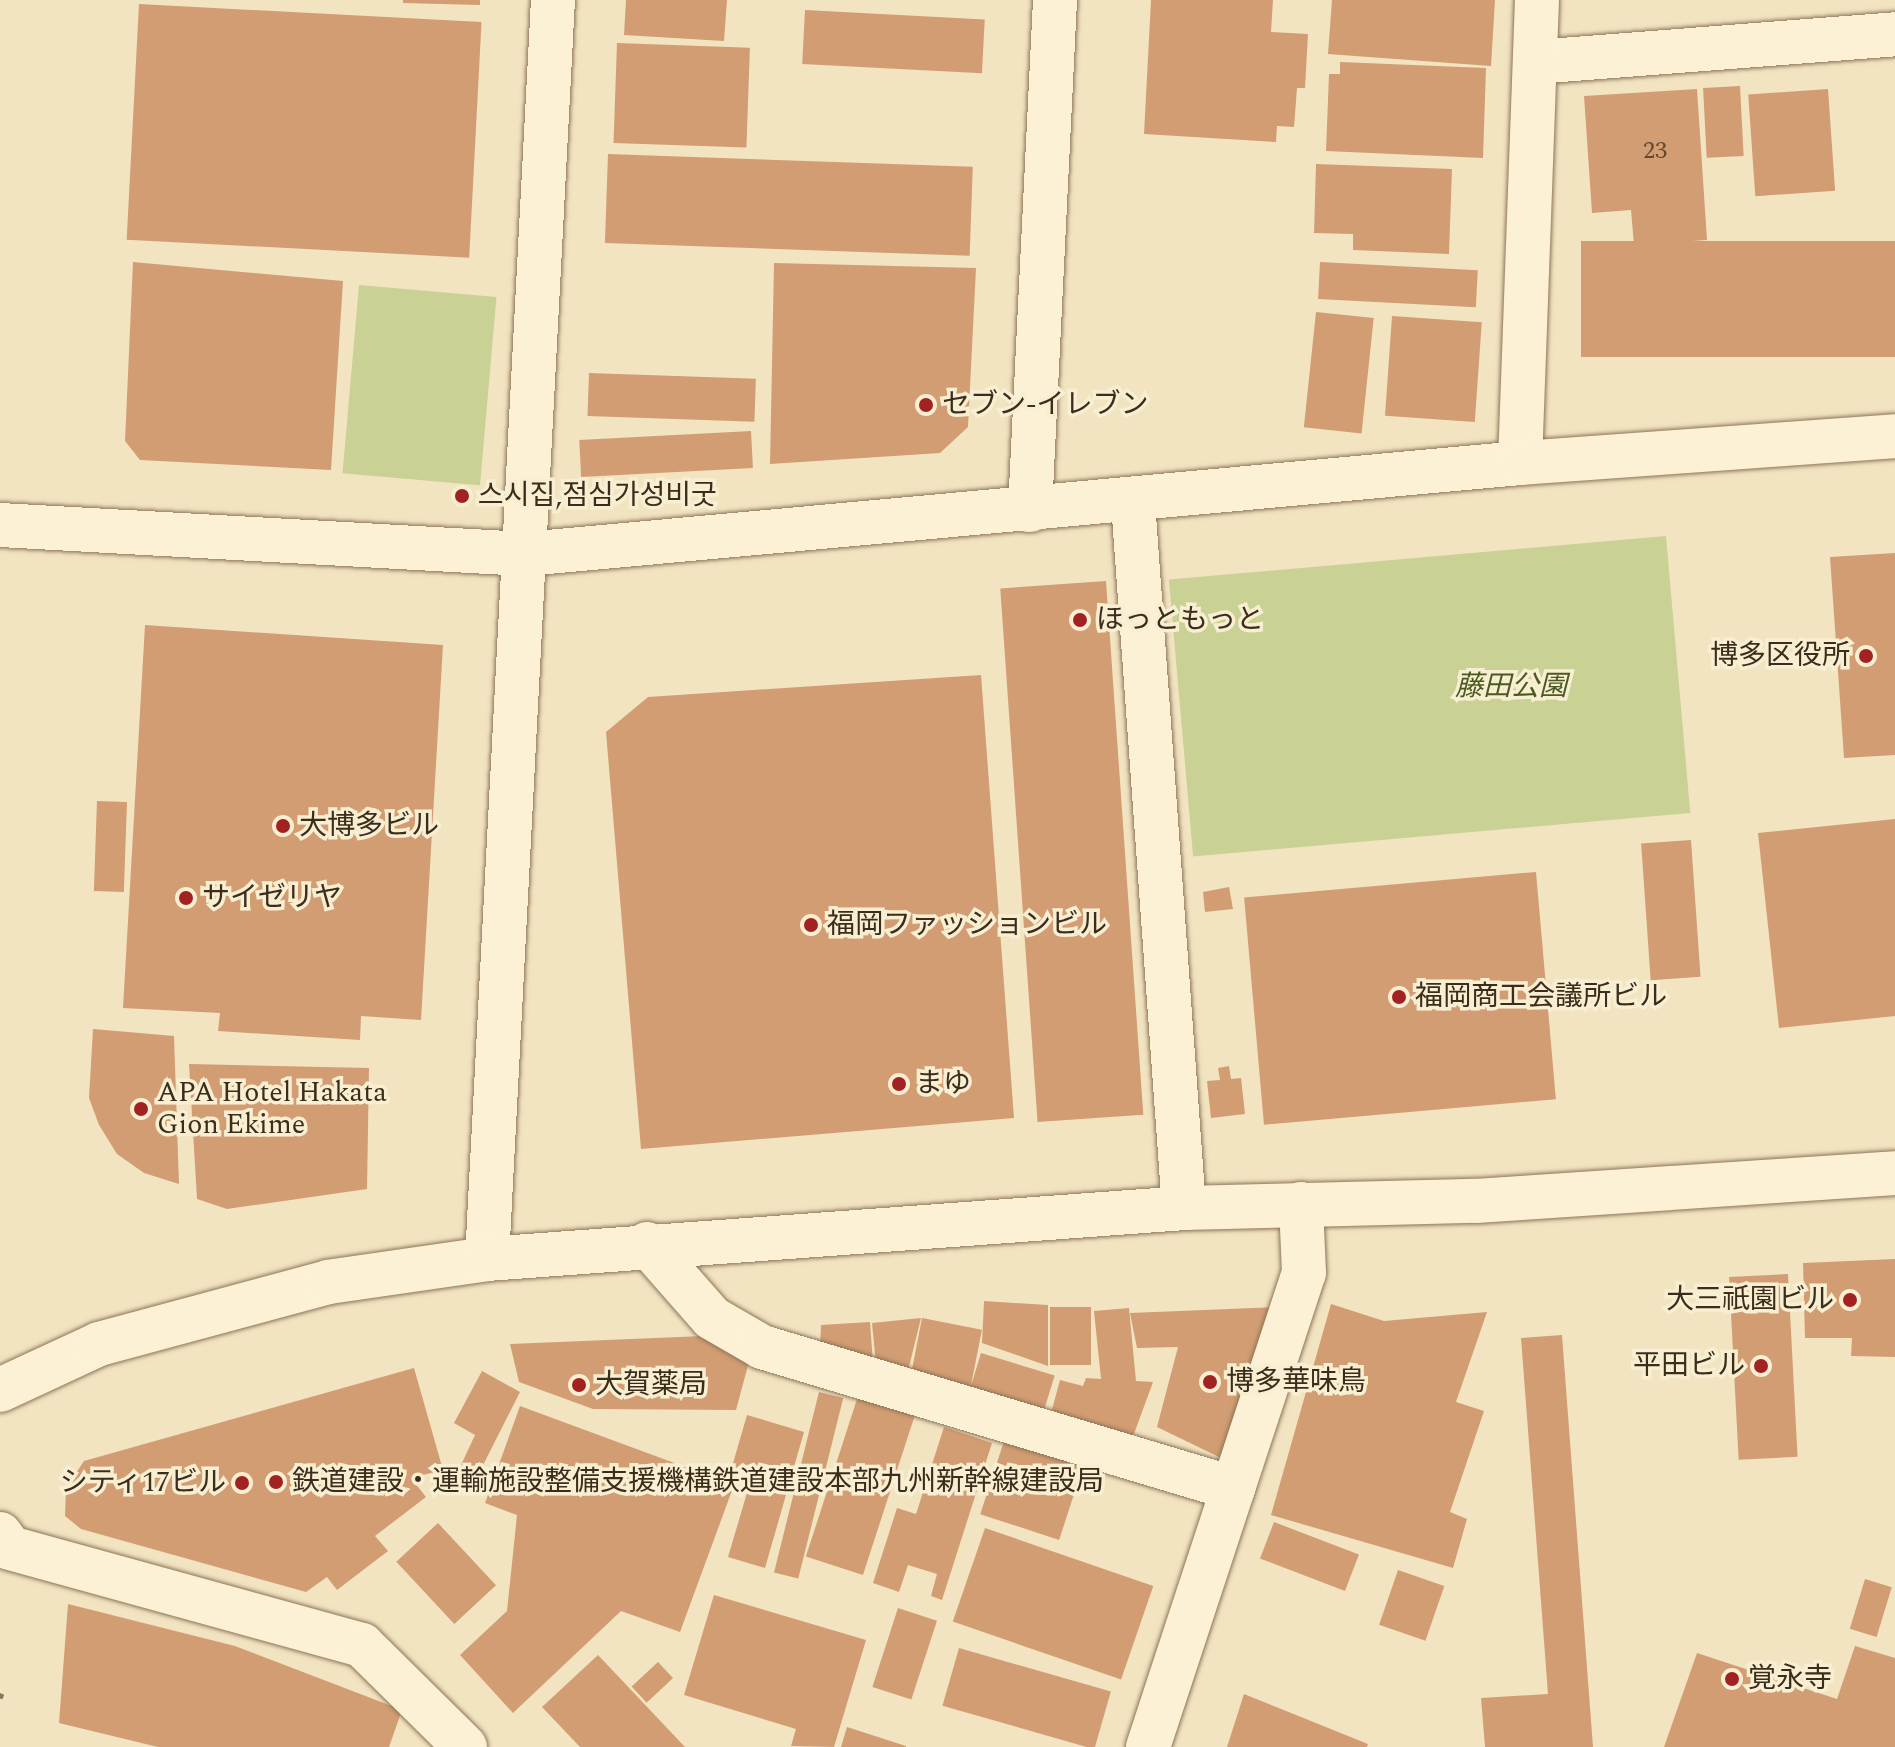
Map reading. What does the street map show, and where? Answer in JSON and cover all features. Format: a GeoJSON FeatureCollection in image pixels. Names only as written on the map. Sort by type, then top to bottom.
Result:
{"type":"FeatureCollection","features":[{"type":"Feature","properties":{"kind":"street"},"geometry":{"type":"LineString","coordinates":[[487,1259],[553,0]]}},
{"type":"Feature","properties":{"kind":"street"},"geometry":{"type":"LineString","coordinates":[[1030,510],[1055,0]]}},
{"type":"Feature","properties":{"kind":"street"},"geometry":{"type":"LineString","coordinates":[[1520,463],[1537,0]]}},
{"type":"Feature","properties":{"kind":"street"},"geometry":{"type":"LineString","coordinates":[[1535,62],[1895,34]]}},
{"type":"Feature","properties":{"kind":"street"},"geometry":{"type":"LineString","coordinates":[[0,525],[526,554],[1133,502],[1520,463],[1895,436]]}},
{"type":"Feature","properties":{"kind":"street"},"geometry":{"type":"LineString","coordinates":[[1133,502],[1184,1208]]}},
{"type":"Feature","properties":{"kind":"street"},"geometry":{"type":"LineString","coordinates":[[0,1390],[99,1344],[328,1282],[487,1259],[647,1244],[1184,1208],[1476,1201],[1895,1173]]}},
{"type":"Feature","properties":{"kind":"street"},"geometry":{"type":"LineString","coordinates":[[1148,1747],[1304,1273],[1301,1204]]}},
{"type":"Feature","properties":{"kind":"street"},"geometry":{"type":"LineString","coordinates":[[647,1244],[712,1318],[762,1347],[1233,1488]]}},
{"type":"Feature","properties":{"kind":"street"},"geometry":{"type":"LineString","coordinates":[[0,1534],[10,1548],[362,1645],[465,1747]]}},
{"type":"Feature","properties":{"kind":"green space"},"geometry":{"type":"Polygon","coordinates":[[[359,285],[496,297],[480,485],[343,473],[359,285]]]}},
{"type":"Feature","properties":{"kind":"green space","name":"藤田公園"},"geometry":{"type":"Polygon","coordinates":[[[1666,536],[1690,813],[1193,856],[1169,579],[1666,536]]]}},
{"type":"Feature","properties":{"kind":"building"},"geometry":{"type":"Polygon","coordinates":[[[403,0],[480,0],[480,5],[403,3],[403,0]]]}},
{"type":"Feature","properties":{"kind":"building"},"geometry":{"type":"Polygon","coordinates":[[[626,0],[727,0],[724,41],[624,35],[626,0]]]}},
{"type":"Feature","properties":{"kind":"building"},"geometry":{"type":"Polygon","coordinates":[[[1151,0],[1273,0],[1271,32],[1308,34],[1305,88],[1297,88],[1294,127],[1277,126],[1276,142],[1144,134],[1151,0]]]}},
{"type":"Feature","properties":{"kind":"building"},"geometry":{"type":"Polygon","coordinates":[[[1332,0],[1495,0],[1491,66],[1328,54],[1332,0]]]}},
{"type":"Feature","properties":{"kind":"building"},"geometry":{"type":"Polygon","coordinates":[[[139,4],[482,22],[469,258],[127,240],[139,4]]]}},
{"type":"Feature","properties":{"kind":"building"},"geometry":{"type":"Polygon","coordinates":[[[805,10],[985,19],[982,73],[802,64],[805,10]]]}},
{"type":"Feature","properties":{"kind":"building"},"geometry":{"type":"Polygon","coordinates":[[[617,43],[750,48],[746,148],[614,143],[617,43]]]}},
{"type":"Feature","properties":{"kind":"building"},"geometry":{"type":"Polygon","coordinates":[[[1340,62],[1486,68],[1483,158],[1326,151],[1329,74],[1340,74],[1340,62]]]}},
{"type":"Feature","properties":{"kind":"building"},"geometry":{"type":"Polygon","coordinates":[[[1740,86],[1744,156],[1707,158],[1703,88],[1740,86]]]}},
{"type":"Feature","properties":{"kind":"building"},"geometry":{"type":"Polygon","coordinates":[[[1697,89],[1707,240],[1634,245],[1631,210],[1592,213],[1584,96],[1697,89]]]}},
{"type":"Feature","properties":{"kind":"building"},"geometry":{"type":"Polygon","coordinates":[[[1828,89],[1835,191],[1755,196],[1748,95],[1828,89]]]}},
{"type":"Feature","properties":{"kind":"building"},"geometry":{"type":"Polygon","coordinates":[[[608,154],[973,167],[970,256],[605,243],[608,154]]]}},
{"type":"Feature","properties":{"kind":"building"},"geometry":{"type":"Polygon","coordinates":[[[1316,164],[1452,169],[1449,254],[1353,250],[1353,234],[1314,233],[1316,164]]]}},
{"type":"Feature","properties":{"kind":"building"},"geometry":{"type":"Polygon","coordinates":[[[1581,241],[1895,241],[1895,357],[1581,357],[1581,241]]]}},
{"type":"Feature","properties":{"kind":"building"},"geometry":{"type":"Polygon","coordinates":[[[133,262],[343,281],[331,470],[140,460],[125,441],[133,262]]]}},
{"type":"Feature","properties":{"kind":"building"},"geometry":{"type":"Polygon","coordinates":[[[1320,262],[1478,270],[1476,307],[1318,299],[1320,262]]]}},
{"type":"Feature","properties":{"kind":"building"},"geometry":{"type":"Polygon","coordinates":[[[774,263],[976,268],[968,427],[940,453],[770,464],[774,263]]]}},
{"type":"Feature","properties":{"kind":"building"},"geometry":{"type":"Polygon","coordinates":[[[1316,312],[1374,318],[1362,433],[1304,427],[1316,312]]]}},
{"type":"Feature","properties":{"kind":"building"},"geometry":{"type":"Polygon","coordinates":[[[1392,316],[1482,322],[1475,422],[1385,416],[1392,316]]]}},
{"type":"Feature","properties":{"kind":"building"},"geometry":{"type":"Polygon","coordinates":[[[589,373],[756,379],[754,422],[587,416],[589,373]]]}},
{"type":"Feature","properties":{"kind":"building"},"geometry":{"type":"Polygon","coordinates":[[[751,431],[753,468],[581,477],[579,440],[751,431]]]}},
{"type":"Feature","properties":{"kind":"building","name":"博多区役所"},"geometry":{"type":"Polygon","coordinates":[[[1895,553],[1895,755],[1844,758],[1830,557],[1895,553]]]}},
{"type":"Feature","properties":{"kind":"building"},"geometry":{"type":"Polygon","coordinates":[[[1106,581],[1143,1115],[1038,1122],[1000,588],[1106,581]]]}},
{"type":"Feature","properties":{"kind":"building","name":"大博多ビル"},"geometry":{"type":"Polygon","coordinates":[[[145,625],[443,645],[421,1020],[361,1016],[360,1040],[218,1031],[220,1013],[123,1008],[145,625]]]}},
{"type":"Feature","properties":{"kind":"building","name":"福岡ファッションビル"},"geometry":{"type":"Polygon","coordinates":[[[981,675],[1014,1118],[641,1149],[606,732],[648,697],[981,675]]]}},
{"type":"Feature","properties":{"kind":"building"},"geometry":{"type":"Polygon","coordinates":[[[97,801],[127,802],[124,892],[94,891],[97,801]]]}},
{"type":"Feature","properties":{"kind":"building"},"geometry":{"type":"Polygon","coordinates":[[[1895,819],[1895,1016],[1779,1028],[1758,833],[1895,819]]]}},
{"type":"Feature","properties":{"kind":"building"},"geometry":{"type":"Polygon","coordinates":[[[1691,840],[1701,977],[1651,980],[1641,843],[1691,840]]]}},
{"type":"Feature","properties":{"kind":"building","name":"福岡商工会議所ビル"},"geometry":{"type":"Polygon","coordinates":[[[1536,872],[1556,1099],[1264,1125],[1244,898],[1536,872]]]}},
{"type":"Feature","properties":{"kind":"building"},"geometry":{"type":"Polygon","coordinates":[[[1229,887],[1233,909],[1205,912],[1203,892],[1229,887]]]}},
{"type":"Feature","properties":{"kind":"building"},"geometry":{"type":"Polygon","coordinates":[[[93,1029],[174,1036],[179,1184],[144,1173],[117,1154],[99,1125],[89,1098],[93,1029]]]}},
{"type":"Feature","properties":{"kind":"building"},"geometry":{"type":"Polygon","coordinates":[[[189,1064],[369,1068],[367,1189],[227,1209],[197,1199],[189,1064]]]}},
{"type":"Feature","properties":{"kind":"building"},"geometry":{"type":"Polygon","coordinates":[[[1229,1066],[1231,1079],[1241,1078],[1245,1114],[1211,1118],[1207,1081],[1220,1080],[1218,1068],[1229,1066]]]}},
{"type":"Feature","properties":{"kind":"building","name":"大三祇園ビル"},"geometry":{"type":"Polygon","coordinates":[[[1895,1259],[1895,1357],[1851,1356],[1852,1338],[1805,1338],[1803,1263],[1895,1259]]]}},
{"type":"Feature","properties":{"kind":"building","name":"平田ビル"},"geometry":{"type":"Polygon","coordinates":[[[1788,1274],[1798,1457],[1739,1460],[1729,1277],[1788,1274]]]}},
{"type":"Feature","properties":{"kind":"building"},"geometry":{"type":"Polygon","coordinates":[[[984,1301],[1048,1305],[1048,1366],[982,1343],[984,1301]]]}},
{"type":"Feature","properties":{"kind":"building"},"geometry":{"type":"Polygon","coordinates":[[[1331,1304],[1384,1321],[1487,1312],[1456,1402],[1484,1411],[1450,1512],[1467,1519],[1453,1568],[1271,1515],[1331,1304]]]}},
{"type":"Feature","properties":{"kind":"building"},"geometry":{"type":"Polygon","coordinates":[[[1050,1307],[1091,1307],[1091,1365],[1050,1365],[1050,1307]]]}},
{"type":"Feature","properties":{"kind":"building"},"geometry":{"type":"Polygon","coordinates":[[[1279,1307],[1223,1459],[1157,1427],[1178,1347],[1137,1348],[1130,1313],[1279,1307]]]}},
{"type":"Feature","properties":{"kind":"building"},"geometry":{"type":"Polygon","coordinates":[[[1129,1308],[1136,1381],[1153,1382],[1131,1442],[1050,1417],[1060,1380],[1083,1386],[1086,1378],[1101,1379],[1094,1311],[1129,1308]]]}},
{"type":"Feature","properties":{"kind":"building"},"geometry":{"type":"Polygon","coordinates":[[[921,1318],[907,1375],[876,1364],[872,1323],[921,1318]]]}},
{"type":"Feature","properties":{"kind":"building"},"geometry":{"type":"Polygon","coordinates":[[[922,1318],[982,1330],[971,1388],[911,1376],[922,1318]]]}},
{"type":"Feature","properties":{"kind":"building"},"geometry":{"type":"Polygon","coordinates":[[[870,1322],[873,1363],[820,1349],[821,1325],[870,1322]]]}},
{"type":"Feature","properties":{"kind":"building"},"geometry":{"type":"Polygon","coordinates":[[[1562,1335],[1593,1747],[1485,1747],[1481,1698],[1548,1694],[1521,1338],[1562,1335]]]}},
{"type":"Feature","properties":{"kind":"building"},"geometry":{"type":"Polygon","coordinates":[[[704,1336],[750,1358],[736,1410],[593,1409],[519,1382],[510,1344],[704,1336]]]}},
{"type":"Feature","properties":{"kind":"building"},"geometry":{"type":"Polygon","coordinates":[[[981,1353],[1055,1376],[1042,1416],[969,1393],[981,1353]]]}},
{"type":"Feature","properties":{"kind":"building","name":"シティ17ビル"},"geometry":{"type":"Polygon","coordinates":[[[414,1368],[443,1470],[411,1478],[426,1497],[375,1536],[388,1551],[337,1590],[327,1577],[306,1592],[81,1529],[65,1516],[66,1488],[84,1461],[414,1368]]]}},
{"type":"Feature","properties":{"kind":"building"},"geometry":{"type":"Polygon","coordinates":[[[482,1371],[520,1392],[471,1489],[454,1480],[475,1435],[454,1423],[482,1371]]]}},
{"type":"Feature","properties":{"kind":"building"},"geometry":{"type":"Polygon","coordinates":[[[819,1392],[843,1398],[798,1579],[774,1572],[819,1392]]]}},
{"type":"Feature","properties":{"kind":"building"},"geometry":{"type":"Polygon","coordinates":[[[859,1393],[916,1412],[863,1575],[806,1557],[859,1393]]]}},
{"type":"Feature","properties":{"kind":"building"},"geometry":{"type":"Polygon","coordinates":[[[520,1406],[734,1485],[680,1632],[621,1611],[513,1713],[460,1655],[507,1611],[517,1515],[485,1503],[520,1406]]]}},
{"type":"Feature","properties":{"kind":"building"},"geometry":{"type":"Polygon","coordinates":[[[747,1415],[804,1432],[765,1568],[728,1557],[752,1476],[731,1470],[747,1415]]]}},
{"type":"Feature","properties":{"kind":"building"},"geometry":{"type":"Polygon","coordinates":[[[944,1427],[992,1443],[942,1600],[931,1596],[937,1574],[908,1565],[899,1592],[873,1583],[897,1508],[916,1514],[944,1427]]]}},
{"type":"Feature","properties":{"kind":"building"},"geometry":{"type":"Polygon","coordinates":[[[1004,1441],[1083,1467],[1059,1540],[980,1514],[1004,1441]]]}},
{"type":"Feature","properties":{"kind":"building"},"geometry":{"type":"Polygon","coordinates":[[[1274,1522],[1359,1555],[1345,1591],[1260,1558],[1274,1522]]]}},
{"type":"Feature","properties":{"kind":"building"},"geometry":{"type":"Polygon","coordinates":[[[438,1523],[496,1585],[454,1624],[396,1562],[438,1523]]]}},
{"type":"Feature","properties":{"kind":"building"},"geometry":{"type":"Polygon","coordinates":[[[985,1528],[1153,1586],[1121,1680],[953,1622],[985,1528]]]}},
{"type":"Feature","properties":{"kind":"building"},"geometry":{"type":"Polygon","coordinates":[[[1398,1570],[1444,1586],[1425,1641],[1379,1625],[1398,1570]]]}},
{"type":"Feature","properties":{"kind":"building"},"geometry":{"type":"Polygon","coordinates":[[[1865,1579],[1892,1587],[1877,1637],[1850,1629],[1865,1579]]]}},
{"type":"Feature","properties":{"kind":"building"},"geometry":{"type":"Polygon","coordinates":[[[714,1595],[866,1640],[834,1747],[791,1746],[796,1729],[684,1695],[714,1595]]]}},
{"type":"Feature","properties":{"kind":"building"},"geometry":{"type":"Polygon","coordinates":[[[68,1604],[235,1646],[402,1710],[389,1747],[158,1747],[59,1723],[68,1604]]]}},
{"type":"Feature","properties":{"kind":"building"},"geometry":{"type":"Polygon","coordinates":[[[898,1608],[937,1621],[911,1700],[872,1687],[898,1608]]]}},
{"type":"Feature","properties":{"kind":"building","name":"覚永寺"},"geometry":{"type":"Polygon","coordinates":[[[1855,1646],[1895,1658],[1895,1747],[1664,1747],[1697,1653],[1837,1699],[1855,1646]]]}},
{"type":"Feature","properties":{"kind":"building"},"geometry":{"type":"Polygon","coordinates":[[[959,1648],[1111,1692],[1095,1747],[942,1706],[959,1648]]]}},
{"type":"Feature","properties":{"kind":"building"},"geometry":{"type":"Polygon","coordinates":[[[598,1655],[685,1747],[580,1747],[542,1707],[598,1655]]]}},
{"type":"Feature","properties":{"kind":"building"},"geometry":{"type":"Polygon","coordinates":[[[658,1662],[673,1678],[647,1703],[632,1687],[658,1662]]]}},
{"type":"Feature","properties":{"kind":"building"},"geometry":{"type":"Polygon","coordinates":[[[1244,1694],[1368,1744],[1367,1747],[1227,1747],[1244,1694]]]}},
{"type":"Feature","properties":{"kind":"building"},"geometry":{"type":"Polygon","coordinates":[[[847,1727],[906,1746],[906,1747],[841,1747],[847,1727]]]}},
{"type":"Feature","properties":{"kind":"place","name":"セブン-イレブン"},"geometry":{"type":"Point","coordinates":[926,405]}},
{"type":"Feature","properties":{"kind":"place","name":"스시집,점심가성비굿"},"geometry":{"type":"Point","coordinates":[462,496]}},
{"type":"Feature","properties":{"kind":"place","name":"ほっともっと"},"geometry":{"type":"Point","coordinates":[1080,620]}},
{"type":"Feature","properties":{"kind":"place","name":"博多区役所"},"geometry":{"type":"Point","coordinates":[1866,656]}},
{"type":"Feature","properties":{"kind":"place","name":"大博多ビル"},"geometry":{"type":"Point","coordinates":[283,826]}},
{"type":"Feature","properties":{"kind":"place","name":"サイゼリヤ"},"geometry":{"type":"Point","coordinates":[186,898]}},
{"type":"Feature","properties":{"kind":"place","name":"福岡ファッションビル"},"geometry":{"type":"Point","coordinates":[811,925]}},
{"type":"Feature","properties":{"kind":"place","name":"福岡商工会議所ビル"},"geometry":{"type":"Point","coordinates":[1399,997]}},
{"type":"Feature","properties":{"kind":"place","name":"まゆ"},"geometry":{"type":"Point","coordinates":[899,1084]}},
{"type":"Feature","properties":{"kind":"place","name":"APA Hotel Hakata Gion Ekime"},"geometry":{"type":"Point","coordinates":[141,1109]}},
{"type":"Feature","properties":{"kind":"place","name":"大三祇園ビル"},"geometry":{"type":"Point","coordinates":[1850,1300]}},
{"type":"Feature","properties":{"kind":"place","name":"平田ビル"},"geometry":{"type":"Point","coordinates":[1761,1366]}},
{"type":"Feature","properties":{"kind":"place","name":"博多華味鳥"},"geometry":{"type":"Point","coordinates":[1210,1382]}},
{"type":"Feature","properties":{"kind":"place","name":"大賀薬局"},"geometry":{"type":"Point","coordinates":[579,1385]}},
{"type":"Feature","properties":{"kind":"place","name":"鉄道建設・運輸施設整備支援機構鉄道建設本部九州新幹線建設局"},"geometry":{"type":"Point","coordinates":[276,1482]}},
{"type":"Feature","properties":{"kind":"place","name":"シティ17ビル"},"geometry":{"type":"Point","coordinates":[242,1483]}},
{"type":"Feature","properties":{"kind":"place","name":"覚永寺"},"geometry":{"type":"Point","coordinates":[1732,1679]}}]}
